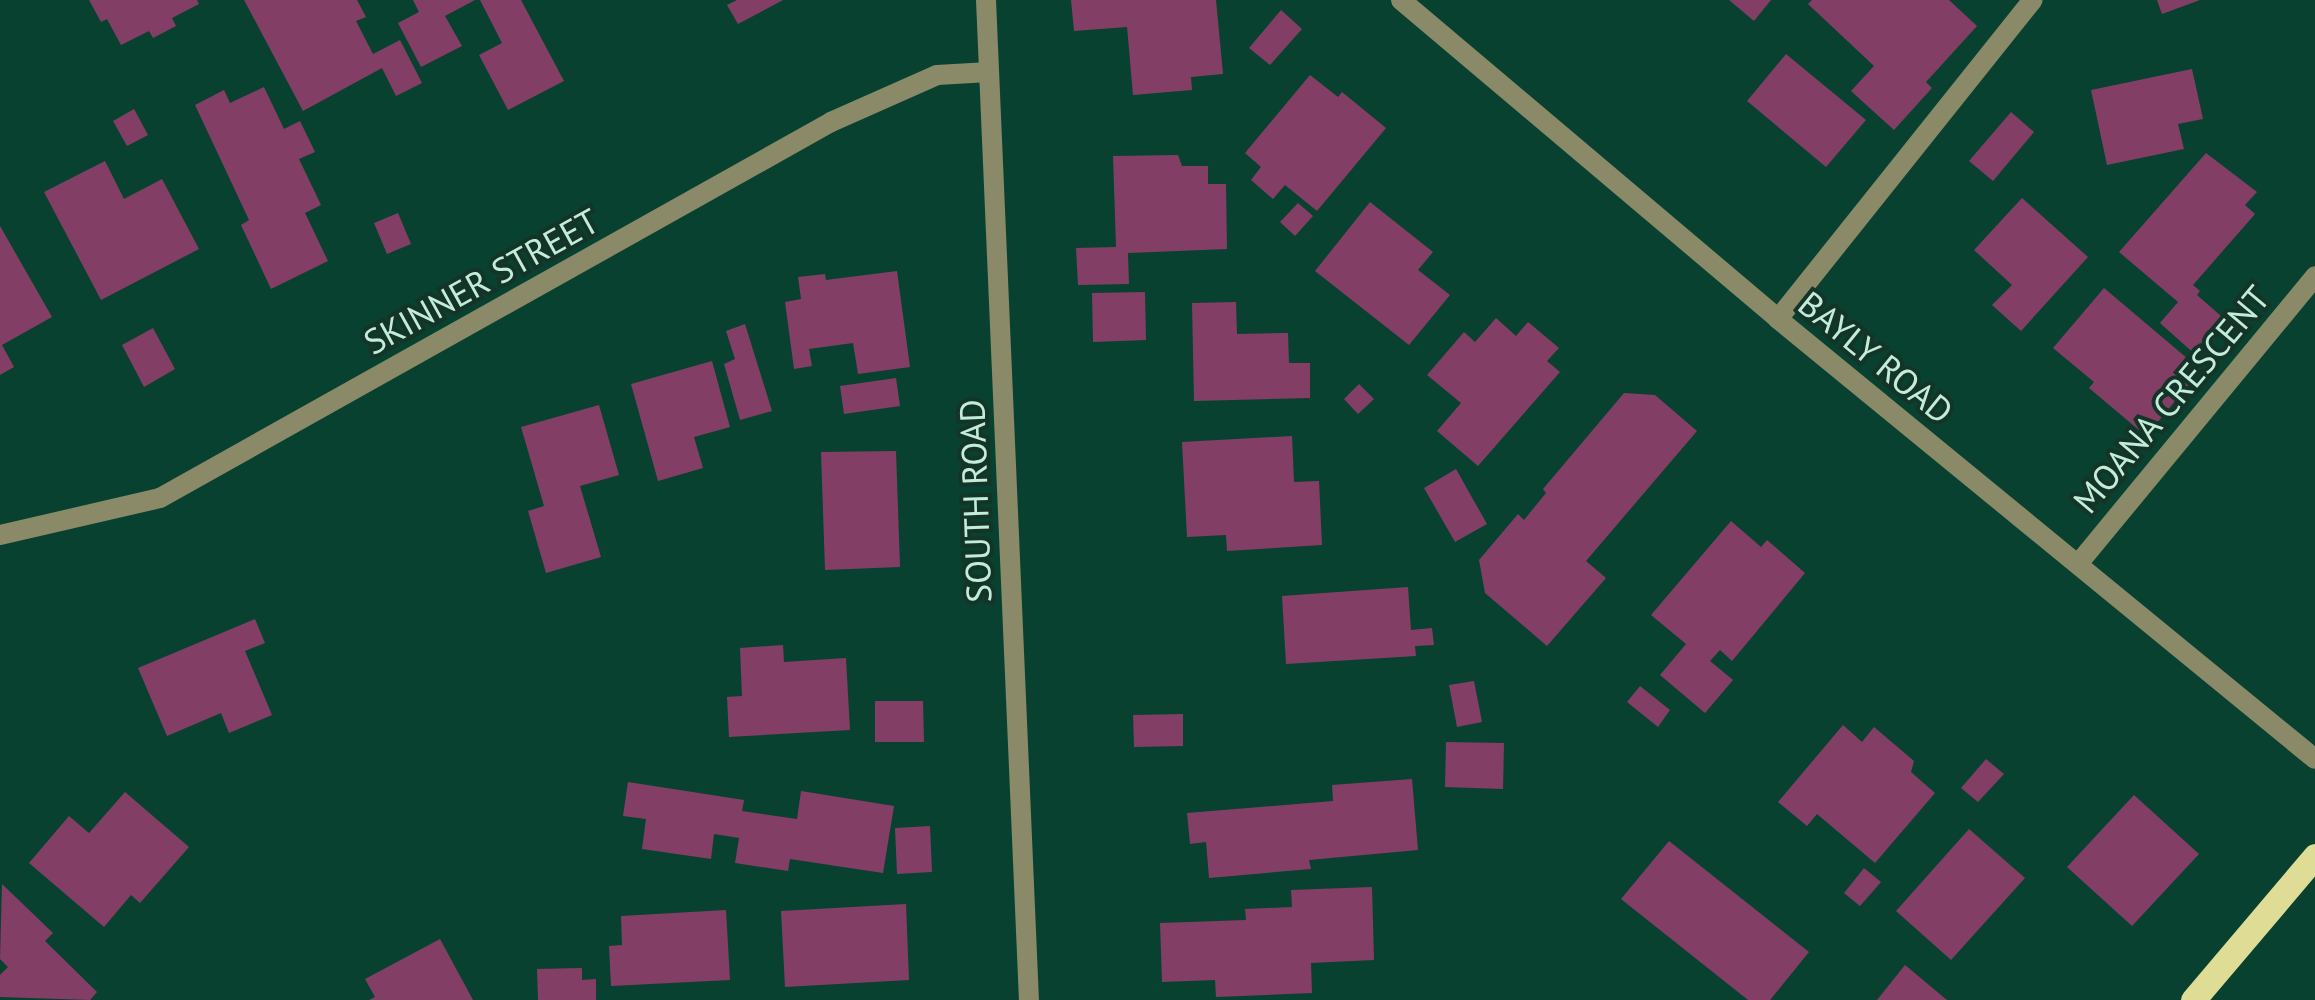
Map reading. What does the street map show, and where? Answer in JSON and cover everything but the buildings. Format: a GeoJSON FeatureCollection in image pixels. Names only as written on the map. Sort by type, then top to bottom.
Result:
{"type":"FeatureCollection","features":[{"type":"Feature","properties":{"kind":"main road"},"geometry":{"type":"LineString","coordinates":[[2194,1000],[2315,856]]}},
{"type":"Feature","properties":{"kind":"street","name":"SOUTH ROAD"},"geometry":{"type":"LineString","coordinates":[[986,0],[1029,1000]]}},
{"type":"Feature","properties":{"kind":"street","name":"BAYLY ROAD"},"geometry":{"type":"LineString","coordinates":[[1400,0],[1778,319],[2315,759]]}},
{"type":"Feature","properties":{"kind":"street"},"geometry":{"type":"LineString","coordinates":[[1778,319],[2032,0]]}},
{"type":"Feature","properties":{"kind":"street","name":"SKINNER STREET"},"geometry":{"type":"LineString","coordinates":[[0,536],[160,498],[832,122],[938,75],[989,72]]}},
{"type":"Feature","properties":{"kind":"street","name":"MOANA CRESCENT"},"geometry":{"type":"LineString","coordinates":[[2078,564],[2315,276]]}}]}
